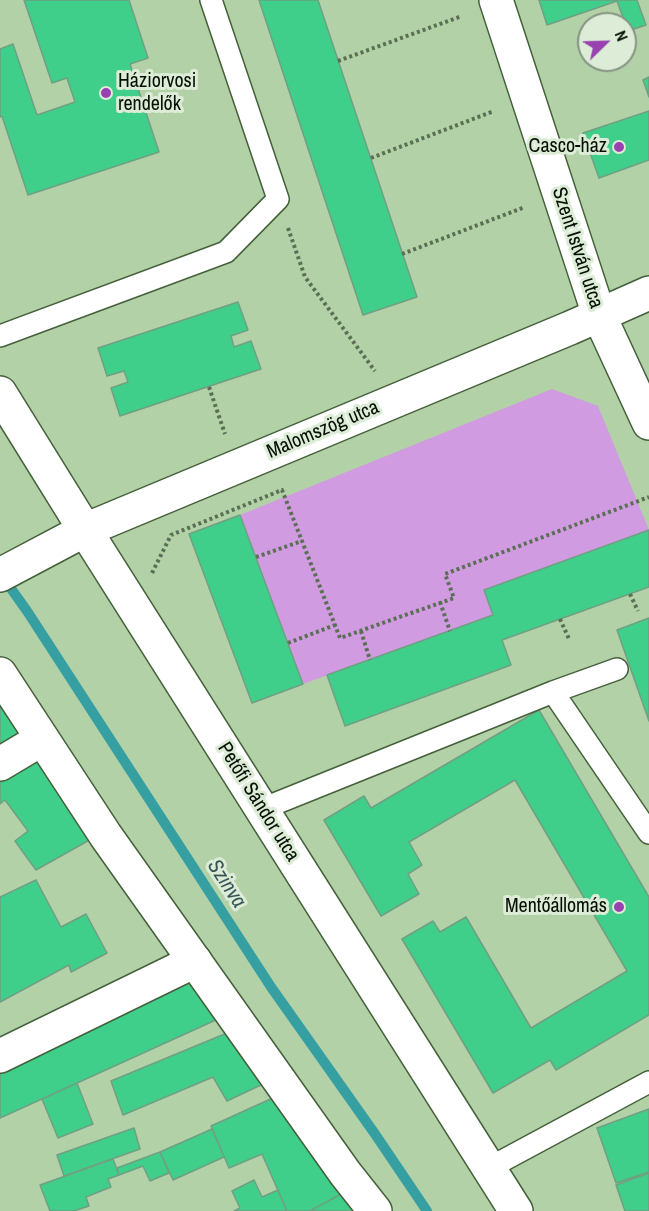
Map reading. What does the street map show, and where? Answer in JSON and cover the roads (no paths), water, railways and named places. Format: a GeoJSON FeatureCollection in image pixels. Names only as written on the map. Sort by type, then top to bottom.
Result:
{"type":"FeatureCollection","features":[{"type":"Feature","properties":{"kind":"street","name":"Szent István utca"},"geometry":{"type":"LineString","coordinates":[[496,0],[599,315],[649,423]]}},
{"type":"Feature","properties":{"kind":"street","name":"Malomszög utca"},"geometry":{"type":"LineString","coordinates":[[0,575],[85,530],[649,293]]}},
{"type":"Feature","properties":{"kind":"street","name":"Petőfi Sándor utca"},"geometry":{"type":"LineString","coordinates":[[0,393],[516,1211]]}},
{"type":"Feature","properties":{"kind":"street"},"geometry":{"type":"LineString","coordinates":[[0,674],[106,836],[338,1163],[375,1211]]}},
{"type":"Feature","properties":{"kind":"street"},"geometry":{"type":"LineString","coordinates":[[0,764],[42,739]]}},
{"type":"Feature","properties":{"kind":"street"},"geometry":{"type":"LineString","coordinates":[[0,1056],[195,961]]}},
{"type":"Feature","properties":{"kind":"lane"},"geometry":{"type":"LineString","coordinates":[[0,336],[226,252],[278,199],[210,0]]}},
{"type":"Feature","properties":{"kind":"lane"},"geometry":{"type":"LineString","coordinates":[[262,809],[553,692],[617,669]]}},
{"type":"Feature","properties":{"kind":"lane"},"geometry":{"type":"LineString","coordinates":[[553,692],[649,833]]}},
{"type":"Feature","properties":{"kind":"lane"},"geometry":{"type":"LineString","coordinates":[[489,1168],[649,1082]]}},
{"type":"Feature","properties":{"kind":"waterway","name":"Szinva"},"geometry":{"type":"LineString","coordinates":[[2,576],[271,987],[427,1211]]}},
{"type":"Feature","properties":{"kind":"place","name":"Háziorvosi rendelők"},"geometry":{"type":"Point","coordinates":[106,93]}},
{"type":"Feature","properties":{"kind":"place","name":"Casco-ház"},"geometry":{"type":"Point","coordinates":[619,147]}},
{"type":"Feature","properties":{"kind":"place","name":"Mentőállomás"},"geometry":{"type":"Point","coordinates":[619,907]}}]}
